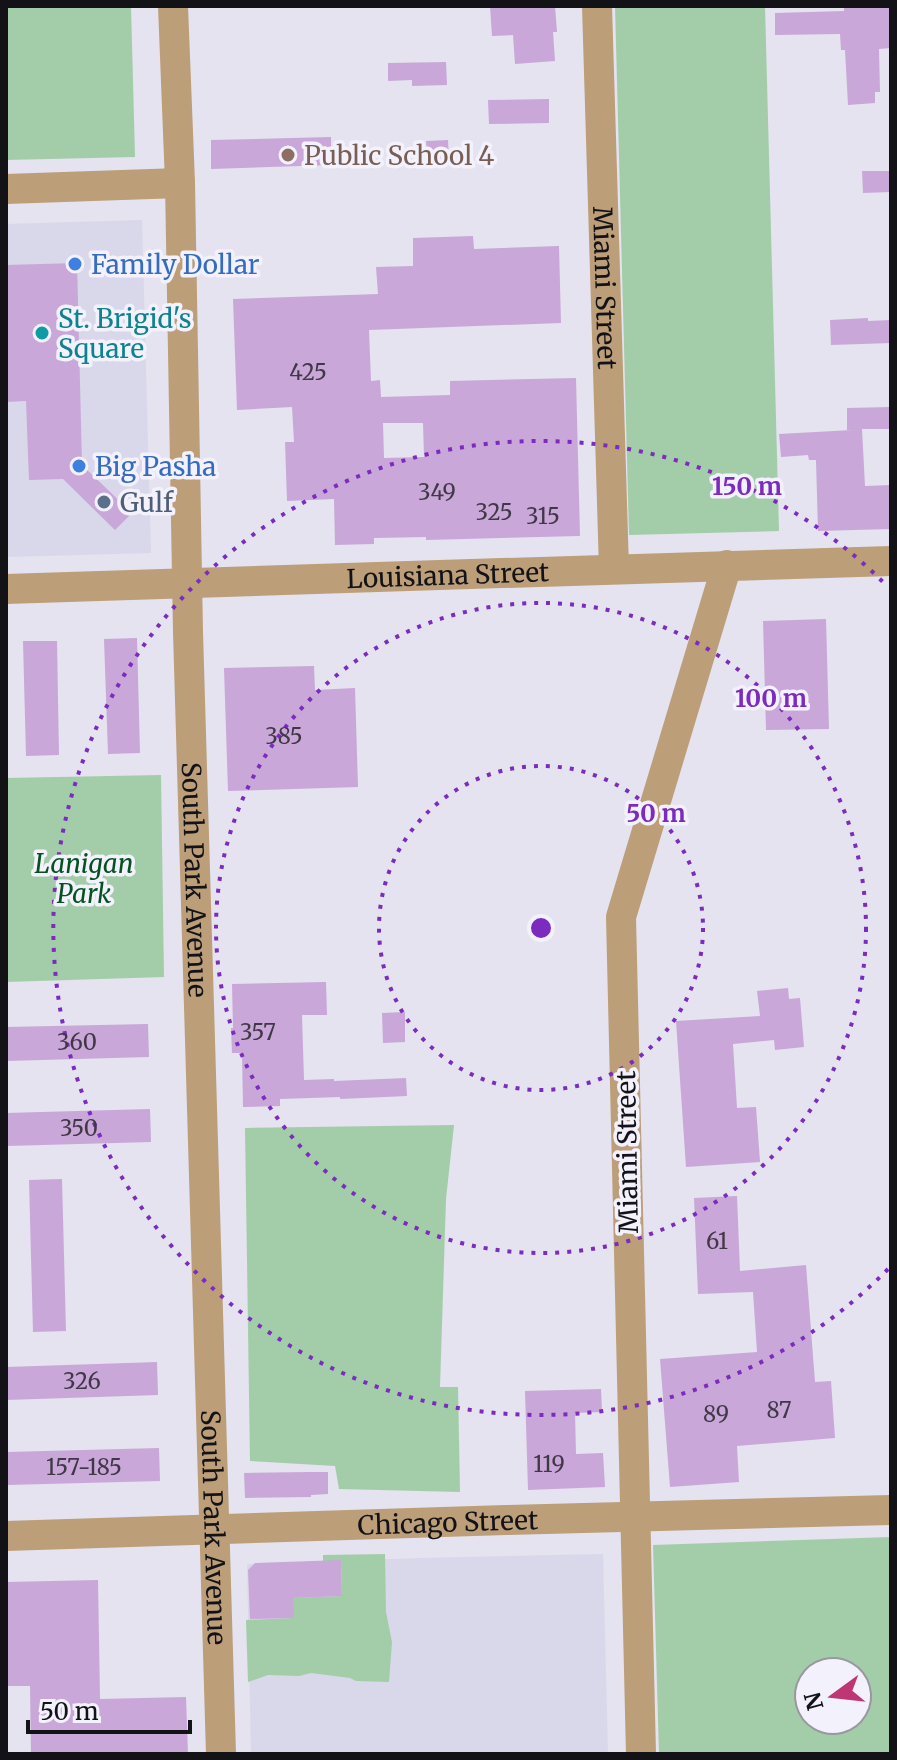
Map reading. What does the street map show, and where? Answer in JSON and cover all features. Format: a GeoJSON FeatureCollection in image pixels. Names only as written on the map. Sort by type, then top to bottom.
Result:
{"type":"FeatureCollection","features":[{"type":"Feature","properties":{"kind":"street","name":"South Park Avenue"},"geometry":{"type":"LineString","coordinates":[[173,6],[221,1754]]}},
{"type":"Feature","properties":{"kind":"street","name":"Miami Street"},"geometry":{"type":"LineString","coordinates":[[597,6],[614,569]]}},
{"type":"Feature","properties":{"kind":"street"},"geometry":{"type":"LineString","coordinates":[[6,189],[180,183]]}},
{"type":"Feature","properties":{"kind":"street","name":"Louisiana Street"},"geometry":{"type":"LineString","coordinates":[[6,589],[891,561]]}},
{"type":"Feature","properties":{"kind":"street","name":"Miami Street"},"geometry":{"type":"LineString","coordinates":[[641,1754],[621,917],[727,565]]}},
{"type":"Feature","properties":{"kind":"street","name":"Chicago Street"},"geometry":{"type":"LineString","coordinates":[[6,1536],[891,1510]]}},
{"type":"Feature","properties":{"kind":"shaded area"},"geometry":{"type":"Polygon","coordinates":[[[142,220],[151,553],[6,557],[6,224],[142,220]]]}},
{"type":"Feature","properties":{"kind":"shaded area"},"geometry":{"type":"Polygon","coordinates":[[[603,1554],[608,1754],[251,1754],[247,1564],[603,1554]]]}},
{"type":"Feature","properties":{"kind":"green space"},"geometry":{"type":"Polygon","coordinates":[[[6,6],[131,6],[135,157],[6,160],[6,6]]]}},
{"type":"Feature","properties":{"kind":"green space"},"geometry":{"type":"Polygon","coordinates":[[[615,6],[765,6],[779,531],[629,535],[615,6]]]}},
{"type":"Feature","properties":{"kind":"green space","name":"Lanigan Park"},"geometry":{"type":"Polygon","coordinates":[[[161,775],[164,977],[6,982],[6,778],[161,775]]]}},
{"type":"Feature","properties":{"kind":"green space"},"geometry":{"type":"Polygon","coordinates":[[[454,1125],[446,1199],[440,1387],[458,1387],[460,1492],[339,1489],[335,1466],[250,1461],[245,1128],[454,1125]]]}},
{"type":"Feature","properties":{"kind":"green space"},"geometry":{"type":"Polygon","coordinates":[[[891,1537],[891,1754],[659,1754],[653,1545],[891,1537]]]}},
{"type":"Feature","properties":{"kind":"green space"},"geometry":{"type":"Polygon","coordinates":[[[385,1554],[386,1612],[392,1642],[389,1682],[356,1681],[311,1673],[299,1676],[268,1675],[248,1682],[246,1620],[293,1618],[293,1598],[342,1596],[341,1561],[323,1561],[323,1555],[385,1554]]]}},
{"type":"Feature","properties":{"kind":"building"},"geometry":{"type":"Polygon","coordinates":[[[490,6],[555,6],[555,61],[515,64],[513,35],[492,36],[490,6]]]}},
{"type":"Feature","properties":{"kind":"building"},"geometry":{"type":"Polygon","coordinates":[[[844,6],[891,6],[891,48],[879,49],[880,92],[875,92],[875,103],[848,105],[845,50],[841,50],[840,34],[775,35],[775,13],[844,11],[844,6]]]}},
{"type":"Feature","properties":{"kind":"building"},"geometry":{"type":"Polygon","coordinates":[[[446,62],[447,85],[412,86],[412,80],[388,81],[388,63],[446,62]]]}},
{"type":"Feature","properties":{"kind":"building"},"geometry":{"type":"Polygon","coordinates":[[[549,99],[549,123],[489,124],[488,100],[549,99]]]}},
{"type":"Feature","properties":{"kind":"building"},"geometry":{"type":"Polygon","coordinates":[[[331,137],[331,165],[211,169],[211,140],[331,137]]]}},
{"type":"Feature","properties":{"kind":"building"},"geometry":{"type":"Polygon","coordinates":[[[448,140],[449,163],[428,164],[426,141],[448,140]]]}},
{"type":"Feature","properties":{"kind":"building"},"geometry":{"type":"Polygon","coordinates":[[[862,171],[891,171],[891,192],[863,193],[862,171]]]}},
{"type":"Feature","properties":{"kind":"building"},"geometry":{"type":"Polygon","coordinates":[[[473,236],[474,249],[559,246],[561,323],[369,330],[371,381],[380,380],[381,397],[450,395],[450,381],[576,378],[580,536],[426,540],[426,537],[374,538],[374,544],[335,545],[334,499],[287,501],[285,442],[294,442],[292,407],[237,410],[233,299],[378,294],[376,267],[413,266],[413,238],[473,236]],[[383,423],[384,458],[424,457],[423,423],[383,423]]]}},
{"type":"Feature","properties":{"kind":"building","name":"St. Brigid's Square"},"geometry":{"type":"Polygon","coordinates":[[[77,263],[82,465],[132,513],[115,530],[63,479],[29,480],[26,401],[6,402],[6,265],[77,263]]]}},
{"type":"Feature","properties":{"kind":"building"},"geometry":{"type":"Polygon","coordinates":[[[868,318],[868,321],[891,320],[891,343],[831,345],[830,320],[868,318]]]}},
{"type":"Feature","properties":{"kind":"building"},"geometry":{"type":"Polygon","coordinates":[[[891,407],[891,429],[862,429],[865,486],[891,485],[891,529],[818,531],[816,460],[809,460],[808,455],[781,457],[779,434],[852,430],[847,430],[847,408],[891,407]]]}},
{"type":"Feature","properties":{"kind":"building"},"geometry":{"type":"Polygon","coordinates":[[[826,619],[829,729],[766,730],[763,621],[826,619]]]}},
{"type":"Feature","properties":{"kind":"building"},"geometry":{"type":"Polygon","coordinates":[[[137,638],[140,753],[108,754],[104,639],[137,638]]]}},
{"type":"Feature","properties":{"kind":"building"},"geometry":{"type":"Polygon","coordinates":[[[23,641],[57,641],[59,755],[26,756],[23,641]]]}},
{"type":"Feature","properties":{"kind":"building"},"geometry":{"type":"Polygon","coordinates":[[[314,666],[315,690],[355,688],[358,787],[228,791],[224,668],[314,666]]]}},
{"type":"Feature","properties":{"kind":"building"},"geometry":{"type":"Polygon","coordinates":[[[326,982],[327,1015],[302,1015],[304,1080],[406,1078],[407,1096],[280,1099],[280,1106],[243,1107],[242,1053],[232,1053],[232,984],[326,982]]]}},
{"type":"Feature","properties":{"kind":"building"},"geometry":{"type":"Polygon","coordinates":[[[788,988],[789,999],[800,998],[804,1047],[775,1050],[774,1040],[733,1044],[737,1108],[756,1107],[760,1162],[686,1167],[676,1021],[760,1016],[757,991],[788,988]]]}},
{"type":"Feature","properties":{"kind":"building"},"geometry":{"type":"Polygon","coordinates":[[[405,1012],[405,1042],[383,1043],[382,1013],[405,1012]]]}},
{"type":"Feature","properties":{"kind":"building"},"geometry":{"type":"Polygon","coordinates":[[[148,1024],[149,1057],[6,1061],[6,1027],[148,1024]]]}},
{"type":"Feature","properties":{"kind":"building"},"geometry":{"type":"Polygon","coordinates":[[[150,1109],[151,1142],[6,1146],[6,1113],[150,1109]]]}},
{"type":"Feature","properties":{"kind":"building"},"geometry":{"type":"Polygon","coordinates":[[[62,1179],[66,1331],[33,1332],[29,1180],[62,1179]]]}},
{"type":"Feature","properties":{"kind":"building"},"geometry":{"type":"Polygon","coordinates":[[[737,1196],[740,1271],[806,1265],[815,1382],[831,1381],[835,1438],[737,1446],[739,1482],[670,1487],[660,1359],[757,1352],[753,1292],[698,1294],[694,1198],[737,1196]]]}},
{"type":"Feature","properties":{"kind":"building"},"geometry":{"type":"Polygon","coordinates":[[[157,1362],[158,1395],[6,1400],[6,1367],[157,1362]]]}},
{"type":"Feature","properties":{"kind":"building"},"geometry":{"type":"Polygon","coordinates":[[[601,1389],[602,1412],[575,1413],[576,1454],[603,1453],[605,1487],[528,1490],[525,1391],[601,1389]]]}},
{"type":"Feature","properties":{"kind":"building"},"geometry":{"type":"Polygon","coordinates":[[[159,1448],[160,1481],[8,1485],[7,1452],[159,1448]]]}},
{"type":"Feature","properties":{"kind":"building"},"geometry":{"type":"Polygon","coordinates":[[[328,1472],[328,1494],[245,1498],[244,1473],[328,1472]]]}},
{"type":"Feature","properties":{"kind":"building"},"geometry":{"type":"Polygon","coordinates":[[[341,1560],[342,1596],[293,1598],[294,1618],[250,1619],[248,1570],[255,1563],[341,1560]]]}},
{"type":"Feature","properties":{"kind":"building"},"geometry":{"type":"Polygon","coordinates":[[[98,1580],[100,1699],[186,1697],[188,1754],[31,1754],[30,1686],[6,1686],[6,1582],[98,1580]]]}},
{"type":"Feature","properties":{"kind":"place","name":"Public School 4"},"geometry":{"type":"Point","coordinates":[288,155]}},
{"type":"Feature","properties":{"kind":"place","name":"Family Dollar"},"geometry":{"type":"Point","coordinates":[75,264]}},
{"type":"Feature","properties":{"kind":"place","name":"St. Brigid's Square"},"geometry":{"type":"Point","coordinates":[42,333]}},
{"type":"Feature","properties":{"kind":"place","name":"Big Pasha"},"geometry":{"type":"Point","coordinates":[79,466]}},
{"type":"Feature","properties":{"kind":"place","name":"Gulf"},"geometry":{"type":"Point","coordinates":[104,502]}}]}
